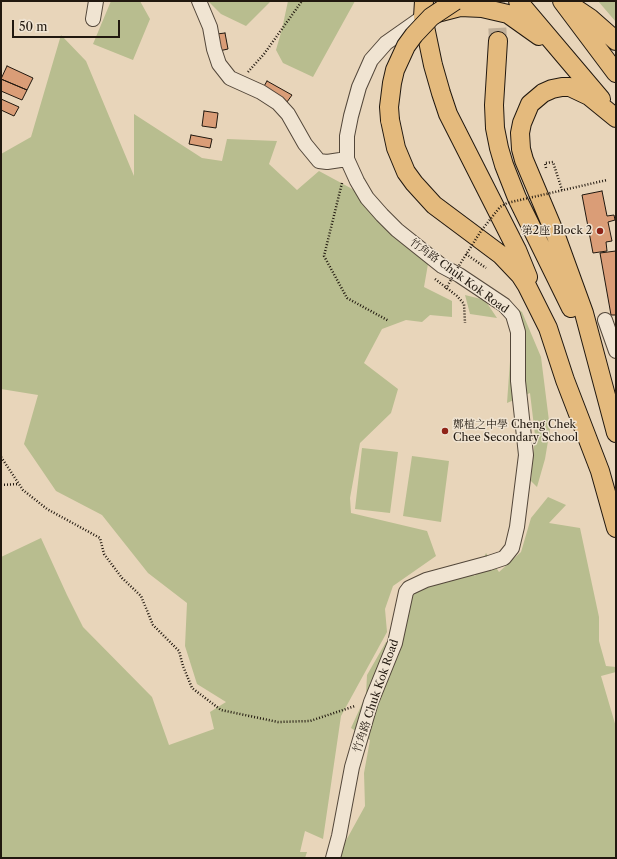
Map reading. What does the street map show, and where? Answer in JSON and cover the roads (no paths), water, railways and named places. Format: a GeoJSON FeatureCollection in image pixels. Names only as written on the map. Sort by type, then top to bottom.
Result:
{"type":"FeatureCollection","features":[{"type":"Feature","properties":{"kind":"main road"},"geometry":{"type":"LineString","coordinates":[[455,1],[431,17],[406,46],[395,70],[392,83],[389,107],[392,135],[406,172],[414,182],[434,205],[490,246],[512,265],[527,286],[548,328]]}},
{"type":"Feature","properties":{"kind":"main road"},"geometry":{"type":"LineString","coordinates":[[518,1],[616,117]]}},
{"type":"Feature","properties":{"kind":"main road"},"geometry":{"type":"LineString","coordinates":[[562,1],[578,9],[616,41]]}},
{"type":"Feature","properties":{"kind":"main road"},"geometry":{"type":"LineString","coordinates":[[562,1],[616,73]]}},
{"type":"Feature","properties":{"kind":"main road"},"geometry":{"type":"LineString","coordinates":[[558,48],[508,14],[482,8],[460,7],[424,9],[433,64],[448,114],[517,250],[548,328],[565,380],[600,471],[616,528]]}},
{"type":"Feature","properties":{"kind":"main road"},"geometry":{"type":"LineString","coordinates":[[498,40],[494,105],[499,148],[504,165],[517,198],[566,296],[606,398]]}},
{"type":"Feature","properties":{"kind":"main road"},"geometry":{"type":"LineString","coordinates":[[616,117],[589,96],[570,87],[562,87],[543,93],[530,104],[523,117],[520,133],[521,149],[524,160],[564,255],[587,325],[616,433]]}},
{"type":"Feature","properties":{"kind":"street"},"geometry":{"type":"LineString","coordinates":[[93,19],[96,1]]}},
{"type":"Feature","properties":{"kind":"street"},"geometry":{"type":"LineString","coordinates":[[199,1],[210,27],[214,49],[220,64],[230,78],[261,92],[278,103],[288,114],[305,144],[319,161],[327,162],[348,159]]}},
{"type":"Feature","properties":{"kind":"street","name":"竹角路 Chuk Kok Road"},"geometry":{"type":"LineString","coordinates":[[333,858],[339,836],[352,767],[372,702],[395,643],[403,599],[406,592],[409,588],[426,580],[504,558],[512,548],[517,527],[526,455],[518,381],[518,332],[513,316],[504,306],[460,275],[442,266],[397,230],[367,198],[357,181],[348,159],[347,136],[350,116],[359,87],[371,60],[386,43],[424,9]]}},
{"type":"Feature","properties":{"kind":"street"},"geometry":{"type":"LineString","coordinates":[[587,325],[610,318],[616,351]]}},
{"type":"Feature","properties":{"kind":"tunnel"},"geometry":{"type":"LineString","coordinates":[[496,1],[498,41]]}},
{"type":"Feature","properties":{"kind":"place","name":"第2座 Block 2"},"geometry":{"type":"Point","coordinates":[600,231]}},
{"type":"Feature","properties":{"kind":"place","name":"鄭植之中學 Cheng Chek Chee Secondary School"},"geometry":{"type":"Point","coordinates":[445,431]}}]}
